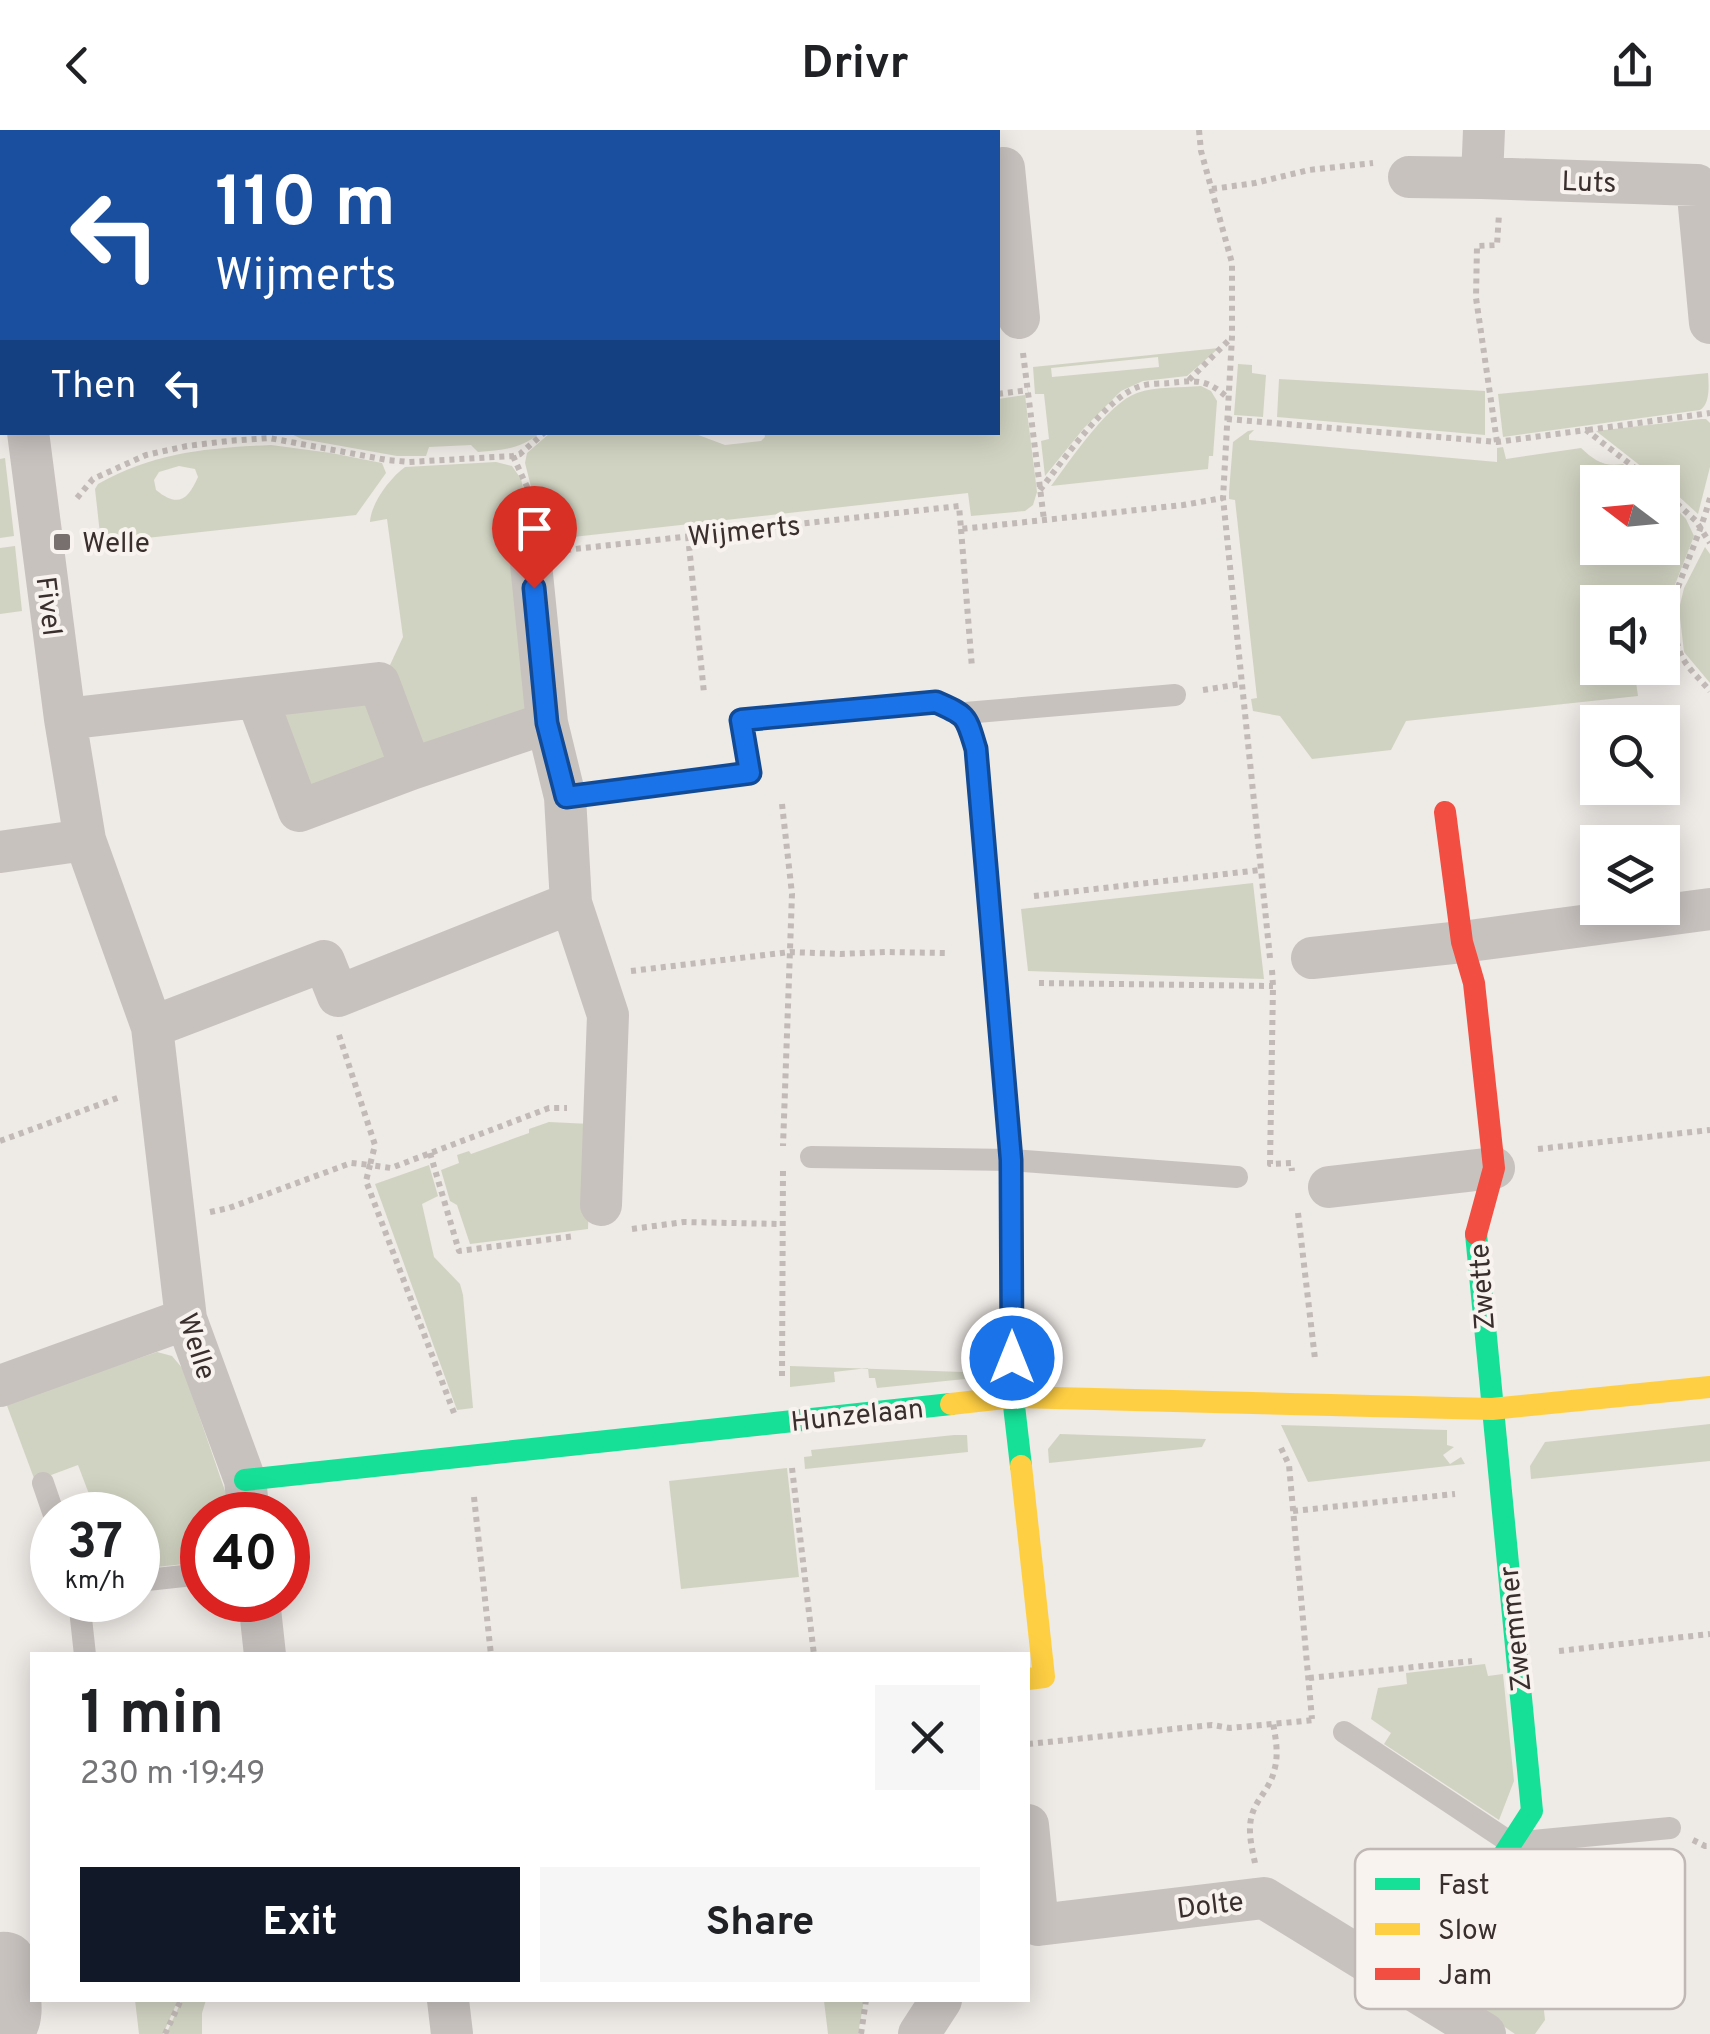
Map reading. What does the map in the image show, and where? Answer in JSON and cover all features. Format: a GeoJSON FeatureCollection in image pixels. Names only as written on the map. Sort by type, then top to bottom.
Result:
{"type":"FeatureCollection","features":[{"type":"Feature","properties":{"kind":"street"},"geometry":{"type":"LineString","coordinates":[[1484,130],[1492,178]]}},
{"type":"Feature","properties":{"kind":"street"},"geometry":{"type":"LineString","coordinates":[[1000,156],[1019,318]]}},
{"type":"Feature","properties":{"kind":"street","name":"Luts"},"geometry":{"type":"LineString","coordinates":[[1409,177],[1696,185],[1710,323]]}},
{"type":"Feature","properties":{"kind":"street","name":"Fivel"},"geometry":{"type":"LineString","coordinates":[[28,435],[65,719]]}},
{"type":"Feature","properties":{"kind":"street"},"geometry":{"type":"LineString","coordinates":[[535,553],[547,723],[566,797],[572,903],[608,1015],[601,1205]]}},
{"type":"Feature","properties":{"kind":"street"},"geometry":{"type":"LineString","coordinates":[[65,719],[379,683],[411,769]]}},
{"type":"Feature","properties":{"kind":"street"},"geometry":{"type":"LineString","coordinates":[[257,698],[299,811],[547,723]]}},
{"type":"Feature","properties":{"kind":"street"},"geometry":{"type":"LineString","coordinates":[[566,797],[750,773],[741,720],[936,702],[961,713],[969,727],[976,749],[1011,1160],[1012,1397],[1044,1678],[1030,1679]]}},
{"type":"Feature","properties":{"kind":"street","name":"Welle"},"geometry":{"type":"LineString","coordinates":[[65,719],[85,840],[152,1028],[186,1319],[245,1492]]}},
{"type":"Feature","properties":{"kind":"street","name":"Zwette"},"geometry":{"type":"LineString","coordinates":[[1445,812],[1462,942],[1474,983],[1493,1161],[1474,1240],[1492,1409]]}},
{"type":"Feature","properties":{"kind":"street"},"geometry":{"type":"LineString","coordinates":[[0,852],[85,840]]}},
{"type":"Feature","properties":{"kind":"street"},"geometry":{"type":"LineString","coordinates":[[152,1028],[324,960],[338,996],[572,903]]}},
{"type":"Feature","properties":{"kind":"street"},"geometry":{"type":"LineString","coordinates":[[1312,958],[1710,909]]}},
{"type":"Feature","properties":{"kind":"street"},"geometry":{"type":"LineString","coordinates":[[1307,1191],[1493,1161]]}},
{"type":"Feature","properties":{"kind":"street"},"geometry":{"type":"LineString","coordinates":[[0,1386],[186,1319]]}},
{"type":"Feature","properties":{"kind":"street","name":"Hunzelaan"},"geometry":{"type":"LineString","coordinates":[[279,1492],[470,1456],[1012,1397],[1492,1409],[1710,1388]]}},
{"type":"Feature","properties":{"kind":"street","name":"Zwemmer"},"geometry":{"type":"LineString","coordinates":[[1492,1409],[1532,1811],[1506,1849]]}},
{"type":"Feature","properties":{"kind":"street"},"geometry":{"type":"LineString","coordinates":[[261,1622],[265,1652]]}},
{"type":"Feature","properties":{"kind":"street","name":"Dolte"},"geometry":{"type":"LineString","coordinates":[[1030,1865],[1033,1926],[1264,1898],[1355,1954]]}},
{"type":"Feature","properties":{"kind":"street"},"geometry":{"type":"LineString","coordinates":[[10,2034],[20,2024],[17,1972]]}},
{"type":"Feature","properties":{"kind":"street"},"geometry":{"type":"LineString","coordinates":[[448,2002],[452,2034]]}},
{"type":"Feature","properties":{"kind":"street"},"geometry":{"type":"LineString","coordinates":[[918,2034],[940,2002]]}},
{"type":"Feature","properties":{"kind":"street","name":"Dolte"},"geometry":{"type":"LineString","coordinates":[[1445,2009],[1485,2034]]}},
{"type":"Feature","properties":{"kind":"lane"},"geometry":{"type":"LineString","coordinates":[[961,713],[1176,695]]}},
{"type":"Feature","properties":{"kind":"lane"},"geometry":{"type":"LineString","coordinates":[[811,1157],[1011,1160],[1238,1178]]}},
{"type":"Feature","properties":{"kind":"lane"},"geometry":{"type":"LineString","coordinates":[[43,1483],[46,1492]]}},
{"type":"Feature","properties":{"kind":"lane"},"geometry":{"type":"LineString","coordinates":[[81,1622],[84,1652]]}},
{"type":"Feature","properties":{"kind":"lane"},"geometry":{"type":"LineString","coordinates":[[1344,1732],[1510,1843],[1670,1828]]}},
{"type":"Feature","properties":{"kind":"path"},"geometry":{"type":"LineString","coordinates":[[1198,130],[1232,263],[1223,498],[1273,986],[1270,1164],[1291,1163],[1307,1191],[1321,1405]]}},
{"type":"Feature","properties":{"kind":"path"},"geometry":{"type":"LineString","coordinates":[[1212,189],[1309,170],[1395,160],[1409,177]]}},
{"type":"Feature","properties":{"kind":"path"},"geometry":{"type":"LineString","coordinates":[[1492,178],[1497,245],[1476,246],[1476,298],[1497,442]]}},
{"type":"Feature","properties":{"kind":"path"},"geometry":{"type":"LineString","coordinates":[[1019,318],[1044,520]]}},
{"type":"Feature","properties":{"kind":"path"},"geometry":{"type":"LineString","coordinates":[[1188,381],[1232,337]]}},
{"type":"Feature","properties":{"kind":"path"},"geometry":{"type":"LineString","coordinates":[[1040,490],[1089,429],[1138,387],[1200,380],[1228,398]]}},
{"type":"Feature","properties":{"kind":"path"},"geometry":{"type":"LineString","coordinates":[[1000,394],[1028,390]]}},
{"type":"Feature","properties":{"kind":"path"},"geometry":{"type":"LineString","coordinates":[[1227,419],[1497,442],[1710,413]]}},
{"type":"Feature","properties":{"kind":"path"},"geometry":{"type":"LineString","coordinates":[[1586,430],[1631,465]]}},
{"type":"Feature","properties":{"kind":"path"},"geometry":{"type":"LineString","coordinates":[[41,537],[93,480],[118,466],[187,446],[269,435],[409,462],[513,456],[542,435]]}},
{"type":"Feature","properties":{"kind":"path"},"geometry":{"type":"LineString","coordinates":[[513,456],[528,489],[535,553]]}},
{"type":"Feature","properties":{"kind":"path"},"geometry":{"type":"LineString","coordinates":[[961,713],[972,670],[962,529],[1223,498]]}},
{"type":"Feature","properties":{"kind":"path"},"geometry":{"type":"LineString","coordinates":[[1710,498],[1674,606],[1682,658],[1710,691]]}},
{"type":"Feature","properties":{"kind":"path","name":"Wijmerts"},"geometry":{"type":"LineString","coordinates":[[535,553],[959,506],[962,529]]}},
{"type":"Feature","properties":{"kind":"path"},"geometry":{"type":"LineString","coordinates":[[1680,506],[1696,521],[1710,543]]}},
{"type":"Feature","properties":{"kind":"path"},"geometry":{"type":"LineString","coordinates":[[688,536],[705,704]]}},
{"type":"Feature","properties":{"kind":"path"},"geometry":{"type":"LineString","coordinates":[[1176,695],[1241,684]]}},
{"type":"Feature","properties":{"kind":"path"},"geometry":{"type":"LineString","coordinates":[[782,795],[792,894],[781,1224],[782,1379],[814,1652]]}},
{"type":"Feature","properties":{"kind":"path"},"geometry":{"type":"LineString","coordinates":[[988,901],[1260,870]]}},
{"type":"Feature","properties":{"kind":"path"},"geometry":{"type":"LineString","coordinates":[[595,975],[790,952],[994,954]]}},
{"type":"Feature","properties":{"kind":"path"},"geometry":{"type":"LineString","coordinates":[[996,982],[1273,986]]}},
{"type":"Feature","properties":{"kind":"path"},"geometry":{"type":"LineString","coordinates":[[338,996],[334,1020],[374,1146],[366,1182],[470,1456],[491,1652]]}},
{"type":"Feature","properties":{"kind":"path"},"geometry":{"type":"LineString","coordinates":[[0,1141],[159,1083]]}},
{"type":"Feature","properties":{"kind":"path"},"geometry":{"type":"LineString","coordinates":[[174,1220],[229,1208],[351,1163],[391,1168],[549,1108],[604,1108]]}},
{"type":"Feature","properties":{"kind":"path"},"geometry":{"type":"LineString","coordinates":[[1493,1161],[1710,1130]]}},
{"type":"Feature","properties":{"kind":"path"},"geometry":{"type":"LineString","coordinates":[[1260,1404],[1288,1464],[1312,1719]]}},
{"type":"Feature","properties":{"kind":"path"},"geometry":{"type":"LineString","coordinates":[[1292,1510],[1499,1489]]}},
{"type":"Feature","properties":{"kind":"path"},"geometry":{"type":"LineString","coordinates":[[1030,1744],[1312,1719],[1330,1730],[1344,1732]]}},
{"type":"Feature","properties":{"kind":"path"},"geometry":{"type":"LineString","coordinates":[[1264,1898],[1250,1842],[1250,1823],[1276,1766],[1274,1723]]}},
{"type":"Feature","properties":{"kind":"path"},"geometry":{"type":"LineString","coordinates":[[165,2034],[180,2002]]}},
{"type":"Feature","properties":{"kind":"path"},"geometry":{"type":"LineString","coordinates":[[861,2034],[866,2002]]}},
{"type":"Feature","properties":{"kind":"green space"},"geometry":{"type":"Polygon","coordinates":[[[1219,348],[1187,376],[1143,381],[1121,391],[1045,476],[1041,441],[1049,439],[1044,394],[1035,394],[1033,367],[1219,348]],[[1158,357],[1051,368],[1052,377],[1159,367],[1158,357]]]}},
{"type":"Feature","properties":{"kind":"green space"},"geometry":{"type":"Polygon","coordinates":[[[1238,364],[1252,365],[1252,373],[1266,375],[1263,417],[1234,415],[1238,364]]]}},
{"type":"Feature","properties":{"kind":"green space"},"geometry":{"type":"Polygon","coordinates":[[[1708,373],[1707,399],[1700,410],[1503,437],[1498,394],[1708,373]]]}},
{"type":"Feature","properties":{"kind":"green space"},"geometry":{"type":"Polygon","coordinates":[[[1279,379],[1485,391],[1485,435],[1277,417],[1279,379]]]}},
{"type":"Feature","properties":{"kind":"green space"},"geometry":{"type":"Polygon","coordinates":[[[1201,386],[1211,391],[1217,401],[1213,456],[1209,456],[1208,469],[1051,486],[1090,434],[1126,399],[1152,389],[1201,386]]]}},
{"type":"Feature","properties":{"kind":"green space"},"geometry":{"type":"Polygon","coordinates":[[[1025,395],[1037,492],[1033,505],[1025,511],[971,516],[968,493],[555,539],[542,530],[525,463],[527,453],[548,435],[698,435],[725,445],[761,441],[765,435],[1000,435],[1000,399],[1025,395]]]}},
{"type":"Feature","properties":{"kind":"green space"},"geometry":{"type":"Polygon","coordinates":[[[1706,419],[1710,423],[1710,467],[1698,514],[1680,498],[1680,465],[1639,465],[1596,431],[1706,419]]]}},
{"type":"Feature","properties":{"kind":"green space"},"geometry":{"type":"Polygon","coordinates":[[[1254,430],[1249,440],[1497,462],[1497,448],[1503,447],[1506,459],[1581,448],[1610,465],[1580,465],[1580,565],[1680,565],[1680,513],[1694,536],[1675,585],[1580,585],[1580,685],[1636,685],[1638,696],[1406,721],[1391,750],[1312,759],[1280,716],[1253,711],[1251,699],[1257,698],[1235,500],[1229,499],[1233,442],[1254,430]]]}},
{"type":"Feature","properties":{"kind":"green space"},"geometry":{"type":"Polygon","coordinates":[[[293,435],[537,435],[518,446],[478,452],[471,445],[429,447],[426,456],[397,456],[293,435]]]}},
{"type":"Feature","properties":{"kind":"green space"},"geometry":{"type":"Polygon","coordinates":[[[271,445],[382,463],[386,473],[356,515],[101,543],[95,489],[98,484],[161,458],[203,450],[271,445]],[[179,466],[159,472],[154,480],[156,490],[170,499],[182,499],[198,477],[195,469],[179,466]]]}},
{"type":"Feature","properties":{"kind":"green space"},"geometry":{"type":"Polygon","coordinates":[[[5,458],[14,536],[0,538],[0,459],[5,458]]]}},
{"type":"Feature","properties":{"kind":"green space"},"geometry":{"type":"Polygon","coordinates":[[[496,462],[512,466],[521,479],[531,521],[534,710],[422,752],[390,665],[403,637],[387,519],[370,522],[371,515],[382,492],[405,467],[496,462]]]}},
{"type":"Feature","properties":{"kind":"green space"},"geometry":{"type":"Polygon","coordinates":[[[15,546],[22,611],[0,614],[0,548],[15,546]]]}},
{"type":"Feature","properties":{"kind":"green space"},"geometry":{"type":"Polygon","coordinates":[[[1705,547],[1710,554],[1710,683],[1684,652],[1680,605],[1705,547]]]}},
{"type":"Feature","properties":{"kind":"green space"},"geometry":{"type":"Polygon","coordinates":[[[366,703],[400,764],[309,796],[279,712],[366,703]]]}},
{"type":"Feature","properties":{"kind":"green space"},"geometry":{"type":"Polygon","coordinates":[[[1253,883],[1264,979],[1028,971],[1021,909],[1253,883]]]}},
{"type":"Feature","properties":{"kind":"green space"},"geometry":{"type":"Polygon","coordinates":[[[549,1122],[591,1124],[588,1229],[470,1244],[441,1170],[459,1163],[457,1155],[469,1151],[471,1154],[549,1122]]]}},
{"type":"Feature","properties":{"kind":"green space"},"geometry":{"type":"Polygon","coordinates":[[[429,1165],[438,1196],[422,1204],[434,1257],[460,1284],[463,1295],[473,1408],[457,1410],[375,1184],[429,1165]]]}},
{"type":"Feature","properties":{"kind":"green space"},"geometry":{"type":"Polygon","coordinates":[[[157,1352],[172,1356],[183,1369],[225,1492],[180,1492],[180,1564],[160,1567],[160,1492],[88,1492],[78,1465],[35,1481],[6,1403],[157,1352]]]}},
{"type":"Feature","properties":{"kind":"green space"},"geometry":{"type":"Polygon","coordinates":[[[790,1366],[863,1369],[834,1372],[835,1382],[790,1387],[790,1366]]]}},
{"type":"Feature","properties":{"kind":"green space"},"geometry":{"type":"Polygon","coordinates":[[[868,1369],[963,1372],[965,1379],[877,1388],[868,1369]]]}},
{"type":"Feature","properties":{"kind":"green space"},"geometry":{"type":"Polygon","coordinates":[[[1710,1424],[1710,1461],[1531,1479],[1530,1466],[1545,1442],[1710,1424]]]}},
{"type":"Feature","properties":{"kind":"green space"},"geometry":{"type":"Polygon","coordinates":[[[1281,1425],[1447,1430],[1447,1445],[1454,1447],[1443,1455],[1450,1464],[1461,1457],[1465,1464],[1308,1482],[1281,1425]]]}},
{"type":"Feature","properties":{"kind":"green space"},"geometry":{"type":"Polygon","coordinates":[[[1060,1434],[1206,1439],[1202,1447],[1049,1463],[1048,1449],[1060,1434]]]}},
{"type":"Feature","properties":{"kind":"green space"},"geometry":{"type":"Polygon","coordinates":[[[967,1435],[968,1452],[805,1469],[804,1457],[812,1456],[811,1450],[967,1435]]]}},
{"type":"Feature","properties":{"kind":"green space"},"geometry":{"type":"Polygon","coordinates":[[[787,1468],[799,1577],[681,1589],[669,1481],[787,1468]]]}},
{"type":"Feature","properties":{"kind":"green space"},"geometry":{"type":"Polygon","coordinates":[[[1485,1664],[1488,1676],[1503,1674],[1514,1781],[1499,1820],[1384,1744],[1391,1733],[1371,1719],[1378,1688],[1407,1684],[1406,1673],[1485,1664]]]}},
{"type":"Feature","properties":{"kind":"green space"},"geometry":{"type":"Polygon","coordinates":[[[135,2002],[177,2002],[163,2034],[139,2034],[135,2002]]]}},
{"type":"Feature","properties":{"kind":"green space"},"geometry":{"type":"Polygon","coordinates":[[[181,2002],[205,2002],[202,2034],[166,2034],[181,2002]]]}},
{"type":"Feature","properties":{"kind":"green space"},"geometry":{"type":"Polygon","coordinates":[[[824,2002],[864,2002],[858,2034],[828,2034],[824,2002]]]}},
{"type":"Feature","properties":{"kind":"green space"},"geometry":{"type":"Polygon","coordinates":[[[1478,2009],[1544,2009],[1545,2020],[1535,2034],[1515,2034],[1478,2009]]]}},
{"type":"Feature","properties":{"kind":"traffic: fast"},"geometry":{"type":"LineString","coordinates":[[995,981],[1011,1160],[1013,1397],[1021,1466]]}},
{"type":"Feature","properties":{"kind":"traffic: fast"},"geometry":{"type":"LineString","coordinates":[[1476,1234],[1532,1811],[1508,1849]]}},
{"type":"Feature","properties":{"kind":"traffic: fast"},"geometry":{"type":"LineString","coordinates":[[245,1480],[951,1404]]}},
{"type":"Feature","properties":{"kind":"traffic: slow"},"geometry":{"type":"LineString","coordinates":[[565,797],[750,773],[741,719],[936,702],[963,719],[975,749],[995,981]]}},
{"type":"Feature","properties":{"kind":"traffic: slow"},"geometry":{"type":"LineString","coordinates":[[951,1404],[1013,1397],[1492,1409],[1710,1387]]}},
{"type":"Feature","properties":{"kind":"traffic: slow"},"geometry":{"type":"LineString","coordinates":[[1021,1466],[1044,1677],[1030,1679]]}},
{"type":"Feature","properties":{"kind":"traffic: jam"},"geometry":{"type":"LineString","coordinates":[[1445,812],[1462,942],[1474,983],[1494,1168],[1476,1234]]}},
{"type":"Feature","properties":{"kind":"place","name":"Welle"},"geometry":{"type":"Point","coordinates":[62,542]}},
{"type":"Feature","properties":{"kind":"route"},"geometry":{"type":"LineString","coordinates":[[534,588],[547,723],[566,797],[750,773],[741,720],[936,702],[961,713],[976,749],[1011,1160],[1012,1358]]}}]}
